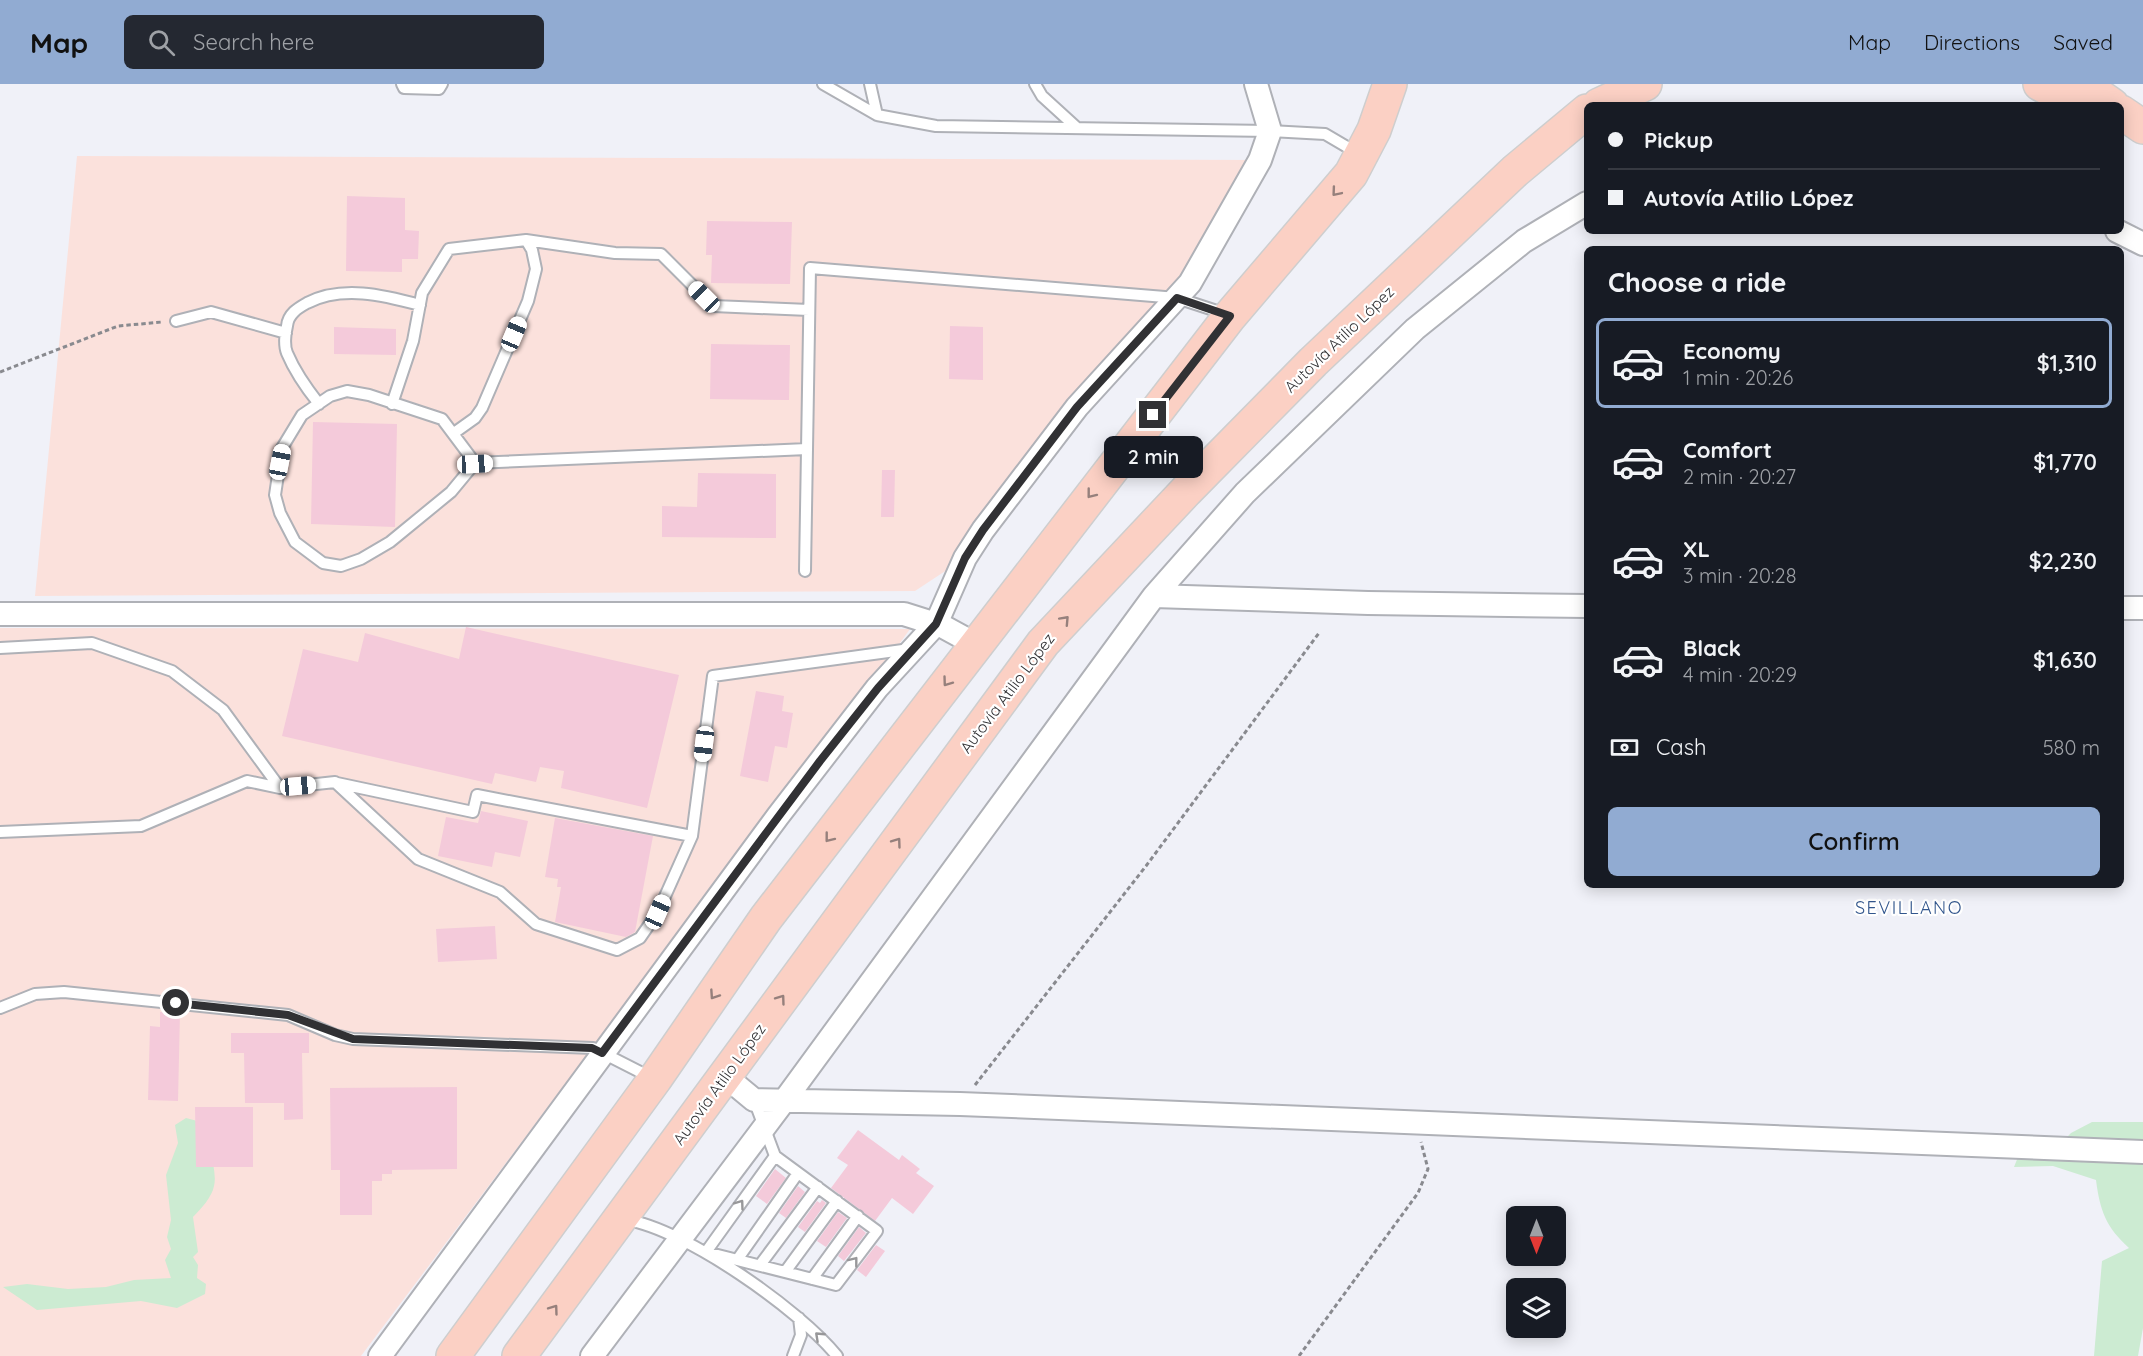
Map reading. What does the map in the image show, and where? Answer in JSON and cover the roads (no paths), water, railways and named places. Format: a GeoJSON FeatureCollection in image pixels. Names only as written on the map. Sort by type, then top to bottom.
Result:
{"type":"FeatureCollection","features":[{"type":"Feature","properties":{"kind":"main road"},"geometry":{"type":"LineString","coordinates":[[453,1356],[655,1079],[766,918],[878,777],[975,644],[1230,316],[1351,174],[1362,155],[1390,84]]}},
{"type":"Feature","properties":{"kind":"main road"},"geometry":{"type":"LineString","coordinates":[[1606,102],[1645,84]]}},
{"type":"Feature","properties":{"kind":"main road"},"geometry":{"type":"LineString","coordinates":[[2040,84],[2074,102]]}},
{"type":"Feature","properties":{"kind":"main road"},"geometry":{"type":"LineString","coordinates":[[2082,84],[2108,102]]}},
{"type":"Feature","properties":{"kind":"main road","name":"Autovía Atilio López"},"geometry":{"type":"LineString","coordinates":[[519,1356],[1043,643],[1186,491],[1313,362],[1515,171],[1584,114]]}},
{"type":"Feature","properties":{"kind":"main road"},"geometry":{"type":"LineString","coordinates":[[2124,114],[2143,127]]}},
{"type":"Feature","properties":{"kind":"main road"},"geometry":{"type":"LineString","coordinates":[[2124,128],[2143,138]]}},
{"type":"Feature","properties":{"kind":"street"},"geometry":{"type":"LineString","coordinates":[[380,1356],[778,816],[878,688],[936,624],[965,558],[983,530],[1077,407],[1190,283],[1260,160],[1270,131],[1256,84]]}},
{"type":"Feature","properties":{"kind":"street"},"geometry":{"type":"LineString","coordinates":[[592,1356],[784,1101],[1154,596],[1245,493],[1415,329],[1524,241],[1584,205]]}},
{"type":"Feature","properties":{"kind":"street"},"geometry":{"type":"LineString","coordinates":[[2123,234],[2143,244]]}},
{"type":"Feature","properties":{"kind":"street"},"geometry":{"type":"LineString","coordinates":[[1154,596],[1379,604],[1584,606]]}},
{"type":"Feature","properties":{"kind":"street"},"geometry":{"type":"LineString","coordinates":[[2124,608],[2143,608]]}},
{"type":"Feature","properties":{"kind":"street"},"geometry":{"type":"LineString","coordinates":[[0,614],[904,614],[936,624],[975,644]]}},
{"type":"Feature","properties":{"kind":"street"},"geometry":{"type":"LineString","coordinates":[[725,1076],[754,1100],[960,1104],[2143,1152]]}},
{"type":"Feature","properties":{"kind":"lane"},"geometry":{"type":"LineString","coordinates":[[402,84],[404,88],[439,88],[442,84]]}},
{"type":"Feature","properties":{"kind":"lane"},"geometry":{"type":"LineString","coordinates":[[823,84],[877,115],[936,126],[1076,127],[1325,134],[1362,155]]}},
{"type":"Feature","properties":{"kind":"lane"},"geometry":{"type":"LineString","coordinates":[[870,84],[877,115]]}},
{"type":"Feature","properties":{"kind":"lane"},"geometry":{"type":"LineString","coordinates":[[1035,84],[1042,96],[1076,127]]}},
{"type":"Feature","properties":{"kind":"lane"},"geometry":{"type":"LineString","coordinates":[[392,404],[413,341],[422,293],[448,249],[526,240],[615,253],[661,254],[713,306],[808,310]]}},
{"type":"Feature","properties":{"kind":"lane"},"geometry":{"type":"LineString","coordinates":[[454,434],[475,418],[482,408],[528,301],[536,269],[532,250],[526,240]]}},
{"type":"Feature","properties":{"kind":"lane"},"geometry":{"type":"LineString","coordinates":[[805,571],[810,268],[1177,298],[1230,316]]}},
{"type":"Feature","properties":{"kind":"lane"},"geometry":{"type":"LineString","coordinates":[[319,404],[304,385],[286,351],[287,321],[297,308],[322,295],[352,293],[382,295],[420,305]]}},
{"type":"Feature","properties":{"kind":"lane"},"geometry":{"type":"LineString","coordinates":[[176,321],[211,312],[286,333]]}},
{"type":"Feature","properties":{"kind":"lane"},"geometry":{"type":"LineString","coordinates":[[475,464],[442,419],[369,395],[347,391],[330,396],[302,416],[282,448],[275,495],[280,513],[295,542],[322,563],[341,566],[361,559],[390,542],[451,492],[475,464],[807,449]]}},
{"type":"Feature","properties":{"kind":"lane"},"geometry":{"type":"LineString","coordinates":[[0,648],[92,643],[172,671],[223,710],[280,788]]}},
{"type":"Feature","properties":{"kind":"lane"},"geometry":{"type":"LineString","coordinates":[[335,782],[418,859],[500,892],[537,924],[617,950],[640,938],[658,912],[692,836],[713,676],[914,649]]}},
{"type":"Feature","properties":{"kind":"lane"},"geometry":{"type":"LineString","coordinates":[[0,832],[141,826],[247,782],[280,788],[335,782],[473,812],[477,795],[692,836]]}},
{"type":"Feature","properties":{"kind":"lane"},"geometry":{"type":"LineString","coordinates":[[0,1008],[34,994],[64,992],[288,1015],[353,1039],[592,1048],[655,1079]]}},
{"type":"Feature","properties":{"kind":"lane"},"geometry":{"type":"LineString","coordinates":[[706,1252],[836,1285],[878,1231],[775,1155],[754,1100]]}},
{"type":"Feature","properties":{"kind":"lane"},"geometry":{"type":"LineString","coordinates":[[706,1252],[775,1155]]}},
{"type":"Feature","properties":{"kind":"lane"},"geometry":{"type":"LineString","coordinates":[[737,1260],[798,1173]]}},
{"type":"Feature","properties":{"kind":"lane"},"geometry":{"type":"LineString","coordinates":[[760,1265],[818,1187]]}},
{"type":"Feature","properties":{"kind":"lane"},"geometry":{"type":"LineString","coordinates":[[785,1272],[837,1201]]}},
{"type":"Feature","properties":{"kind":"lane"},"geometry":{"type":"LineString","coordinates":[[812,1279],[858,1216]]}},
{"type":"Feature","properties":{"kind":"lane"},"geometry":{"type":"LineString","coordinates":[[620,1219],[641,1222],[680,1238],[706,1252],[799,1318],[823,1338],[837,1356]]}},
{"type":"Feature","properties":{"kind":"lane"},"geometry":{"type":"LineString","coordinates":[[793,1356],[801,1335],[799,1318]]}},
{"type":"Feature","properties":{"kind":"district","name":"SEVILLANO"},"geometry":{"type":"Point","coordinates":[1909,907]}}]}
